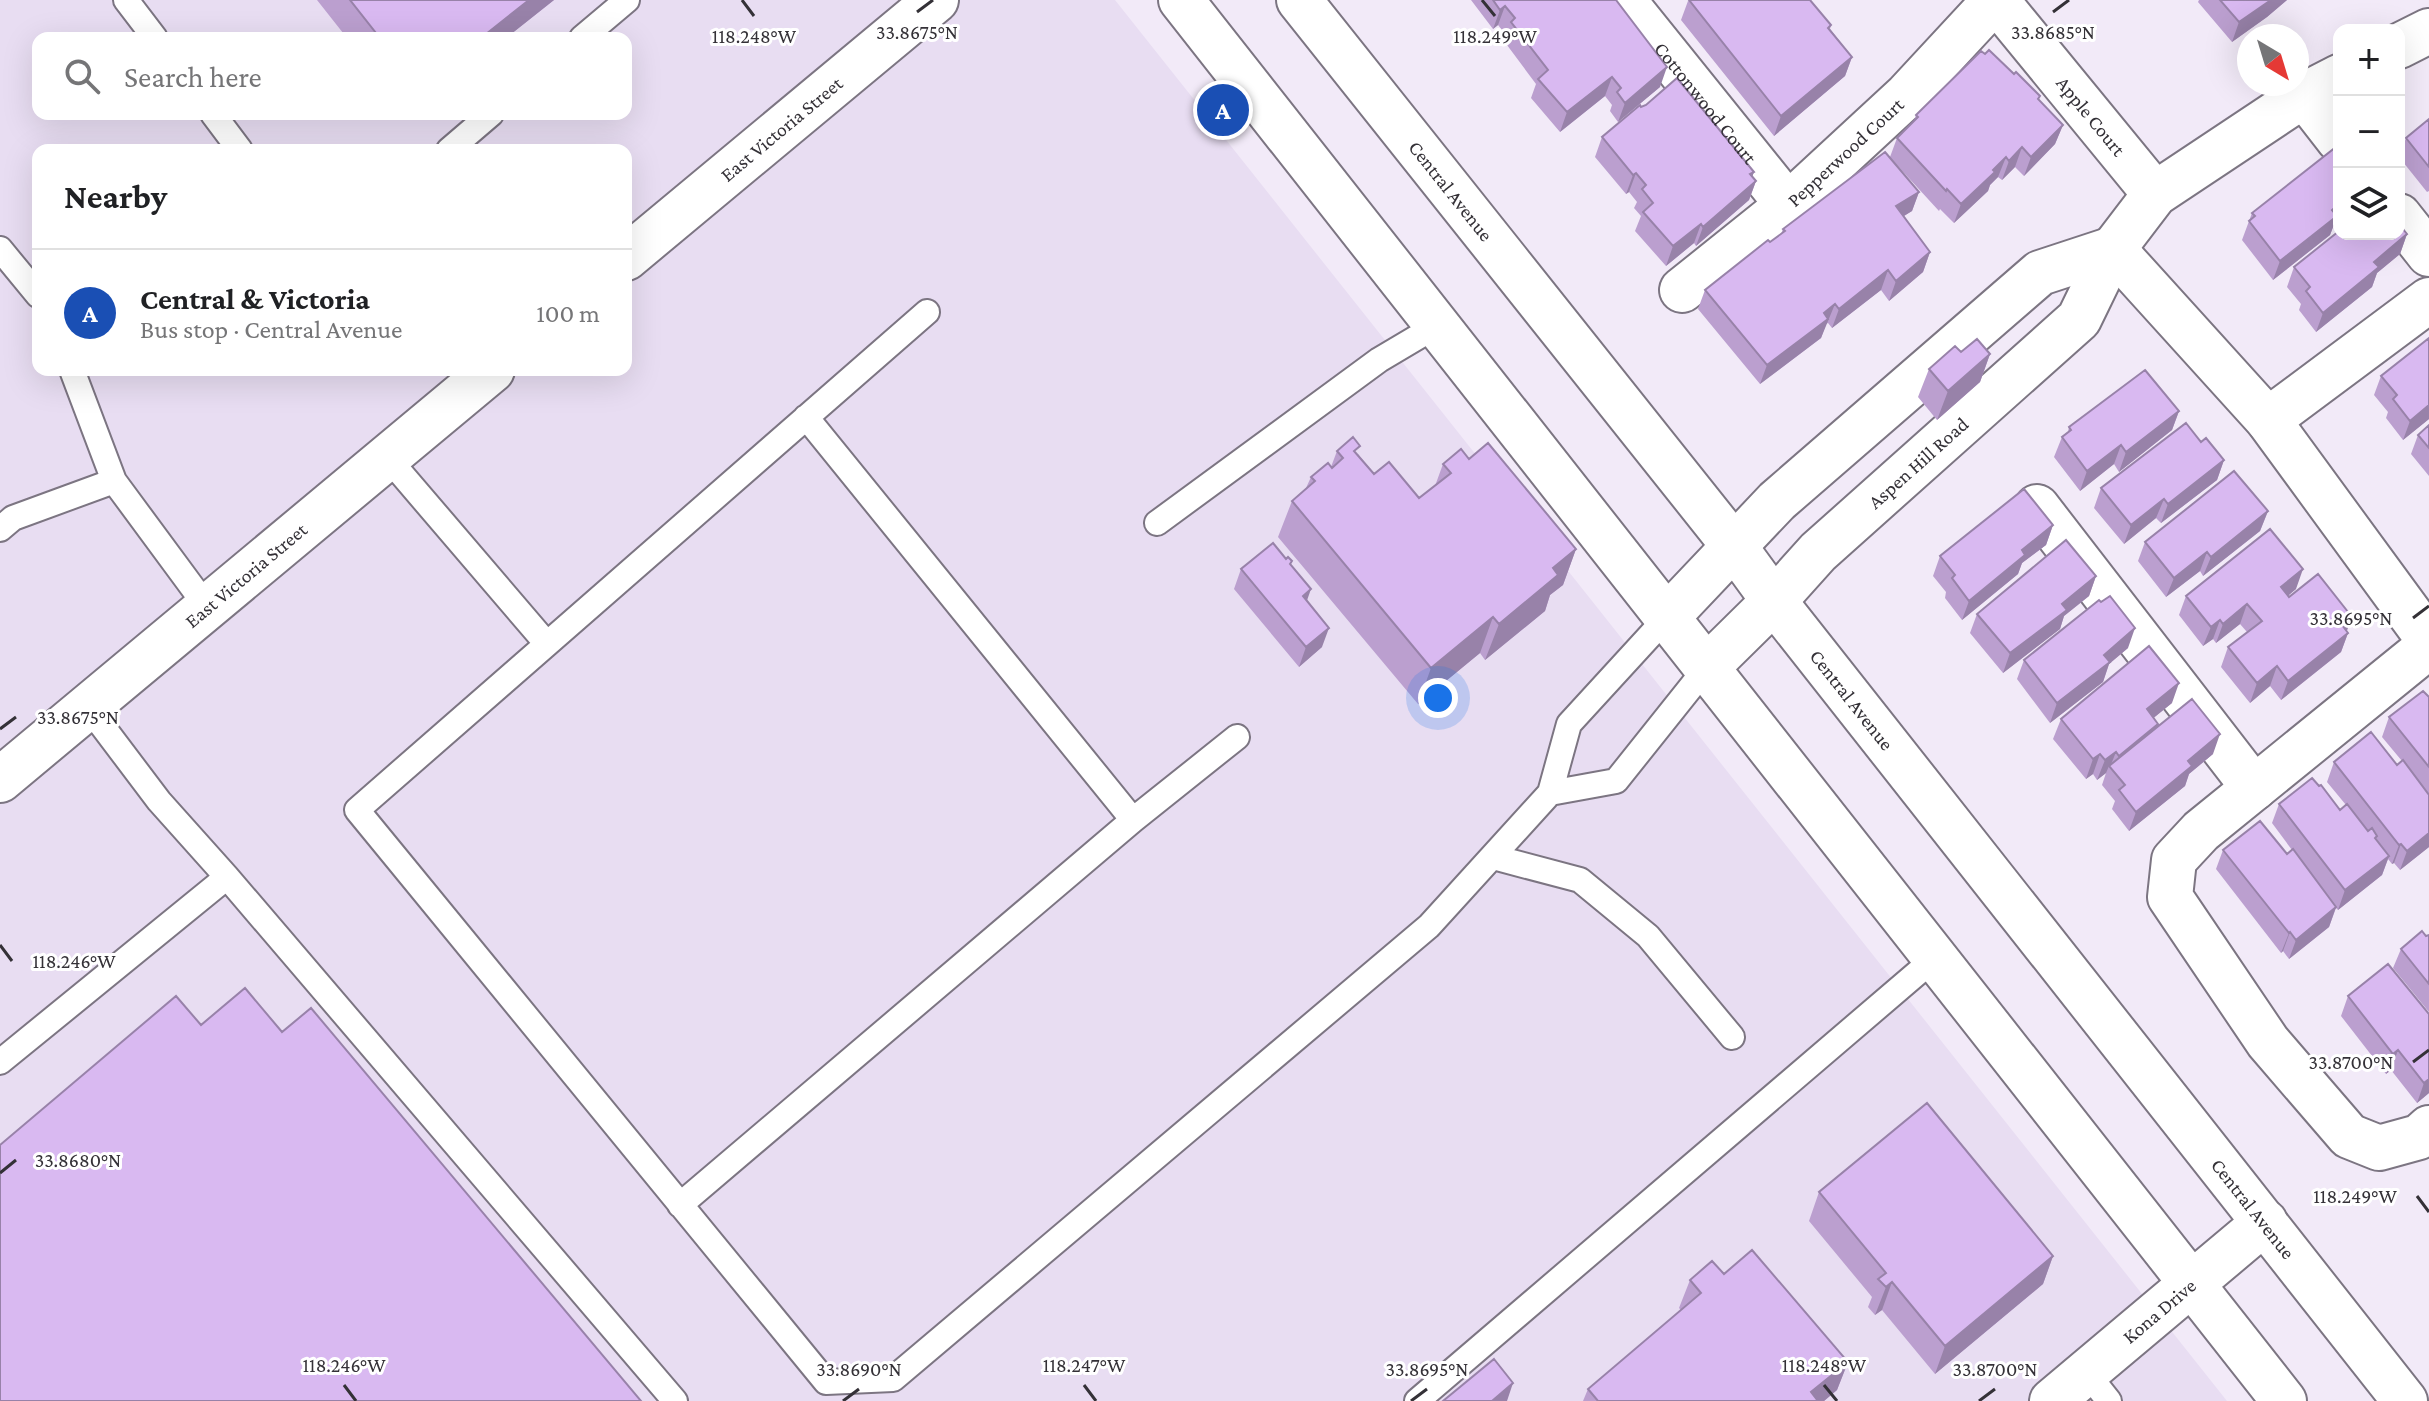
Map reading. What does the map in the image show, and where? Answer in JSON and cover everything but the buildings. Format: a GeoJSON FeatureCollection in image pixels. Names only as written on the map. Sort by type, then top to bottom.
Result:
{"type":"FeatureCollection","features":[{"type":"Feature","properties":{"kind":"street","name":"East Victoria Street"},"geometry":{"type":"LineString","coordinates":[[632,253],[936,0]]}},
{"type":"Feature","properties":{"kind":"street"},"geometry":{"type":"LineString","coordinates":[[1181,0],[2284,1401]]}},
{"type":"Feature","properties":{"kind":"street","name":"Central Avenue"},"geometry":{"type":"LineString","coordinates":[[1299,0],[1734,546],[1774,601],[2405,1401]]}},
{"type":"Feature","properties":{"kind":"street","name":"Cottonwood Court"},"geometry":{"type":"LineString","coordinates":[[1623,0],[1788,205]]}},
{"type":"Feature","properties":{"kind":"street","name":"Pepperwood Court"},"geometry":{"type":"LineString","coordinates":[[1682,290],[1788,205],[1906,96],[1996,0]]}},
{"type":"Feature","properties":{"kind":"street","name":"Apple Court"},"geometry":{"type":"LineString","coordinates":[[1996,0],[2155,194]]}},
{"type":"Feature","properties":{"kind":"street"},"geometry":{"type":"LineString","coordinates":[[2405,43],[2429,31]]}},
{"type":"Feature","properties":{"kind":"street"},"geometry":{"type":"LineString","coordinates":[[2322,86],[2333,121]]}},
{"type":"Feature","properties":{"kind":"street","name":"Aspen Hill Road"},"geometry":{"type":"LineString","coordinates":[[1707,667],[1818,552],[2079,319],[2113,249],[2155,194],[2322,86]]}},
{"type":"Feature","properties":{"kind":"street"},"geometry":{"type":"LineString","coordinates":[[2405,224],[2429,254]]}},
{"type":"Feature","properties":{"kind":"street"},"geometry":{"type":"LineString","coordinates":[[1668,616],[1777,501],[2040,273],[2113,249],[2268,420],[2429,643],[2201,831],[2174,860],[2170,897],[2268,1042],[2349,1136],[2379,1148],[2419,1137],[2429,1128]]}},
{"type":"Feature","properties":{"kind":"street"},"geometry":{"type":"LineString","coordinates":[[2268,420],[2429,300]]}},
{"type":"Feature","properties":{"kind":"street"},"geometry":{"type":"LineString","coordinates":[[1983,322],[2022,372]]}},
{"type":"Feature","properties":{"kind":"street","name":"East Victoria Street"},"geometry":{"type":"LineString","coordinates":[[0,780],[387,457],[468,377]]}},
{"type":"Feature","properties":{"kind":"street"},"geometry":{"type":"LineString","coordinates":[[2037,507],[2254,788]]}},
{"type":"Feature","properties":{"kind":"street","name":"Kona Drive"},"geometry":{"type":"LineString","coordinates":[[2052,1401],[2097,1386],[2192,1282],[2265,1222]]}},
{"type":"Feature","properties":{"kind":"lane"},"geometry":{"type":"LineString","coordinates":[[126,0],[150,32]]}},
{"type":"Feature","properties":{"kind":"lane"},"geometry":{"type":"LineString","coordinates":[[589,32],[627,0]]}},
{"type":"Feature","properties":{"kind":"lane"},"geometry":{"type":"LineString","coordinates":[[218,120],[236,144]]}},
{"type":"Feature","properties":{"kind":"lane"},"geometry":{"type":"LineString","coordinates":[[456,144],[484,120]]}},
{"type":"Feature","properties":{"kind":"lane"},"geometry":{"type":"LineString","coordinates":[[0,249],[32,288]]}},
{"type":"Feature","properties":{"kind":"lane"},"geometry":{"type":"LineString","coordinates":[[927,312],[357,810],[826,1382],[893,1379],[1429,926],[1550,793],[1569,724],[1668,616]]}},
{"type":"Feature","properties":{"kind":"lane"},"geometry":{"type":"LineString","coordinates":[[1157,523],[1379,360],[1438,325]]}},
{"type":"Feature","properties":{"kind":"lane"},"geometry":{"type":"LineString","coordinates":[[74,376],[114,481],[207,607]]}},
{"type":"Feature","properties":{"kind":"lane"},"geometry":{"type":"LineString","coordinates":[[806,417],[1133,820]]}},
{"type":"Feature","properties":{"kind":"lane"},"geometry":{"type":"LineString","coordinates":[[387,457],[547,644]]}},
{"type":"Feature","properties":{"kind":"lane"},"geometry":{"type":"LineString","coordinates":[[0,529],[13,518],[114,481]]}},
{"type":"Feature","properties":{"kind":"lane"},"geometry":{"type":"LineString","coordinates":[[1550,793],[1616,781],[1707,667]]}},
{"type":"Feature","properties":{"kind":"lane"},"geometry":{"type":"LineString","coordinates":[[88,707],[159,801],[675,1401]]}},
{"type":"Feature","properties":{"kind":"lane"},"geometry":{"type":"LineString","coordinates":[[680,1205],[1133,820],[1237,737]]}},
{"type":"Feature","properties":{"kind":"lane"},"geometry":{"type":"LineString","coordinates":[[1493,857],[1580,880],[1648,936],[1732,1037]]}},
{"type":"Feature","properties":{"kind":"lane"},"geometry":{"type":"LineString","coordinates":[[0,1062],[227,877]]}},
{"type":"Feature","properties":{"kind":"lane"},"geometry":{"type":"LineString","coordinates":[[1417,1401],[1936,957]]}},
{"type":"Feature","properties":{"kind":"shaded area"},"geometry":{"type":"Polygon","coordinates":[[[0,0],[1115,0],[2227,1401],[0,1401],[0,0]]]}},
{"type":"Feature","properties":{"kind":"place","name":"Central & Victoria"},"geometry":{"type":"Point","coordinates":[1223,110]}}]}
